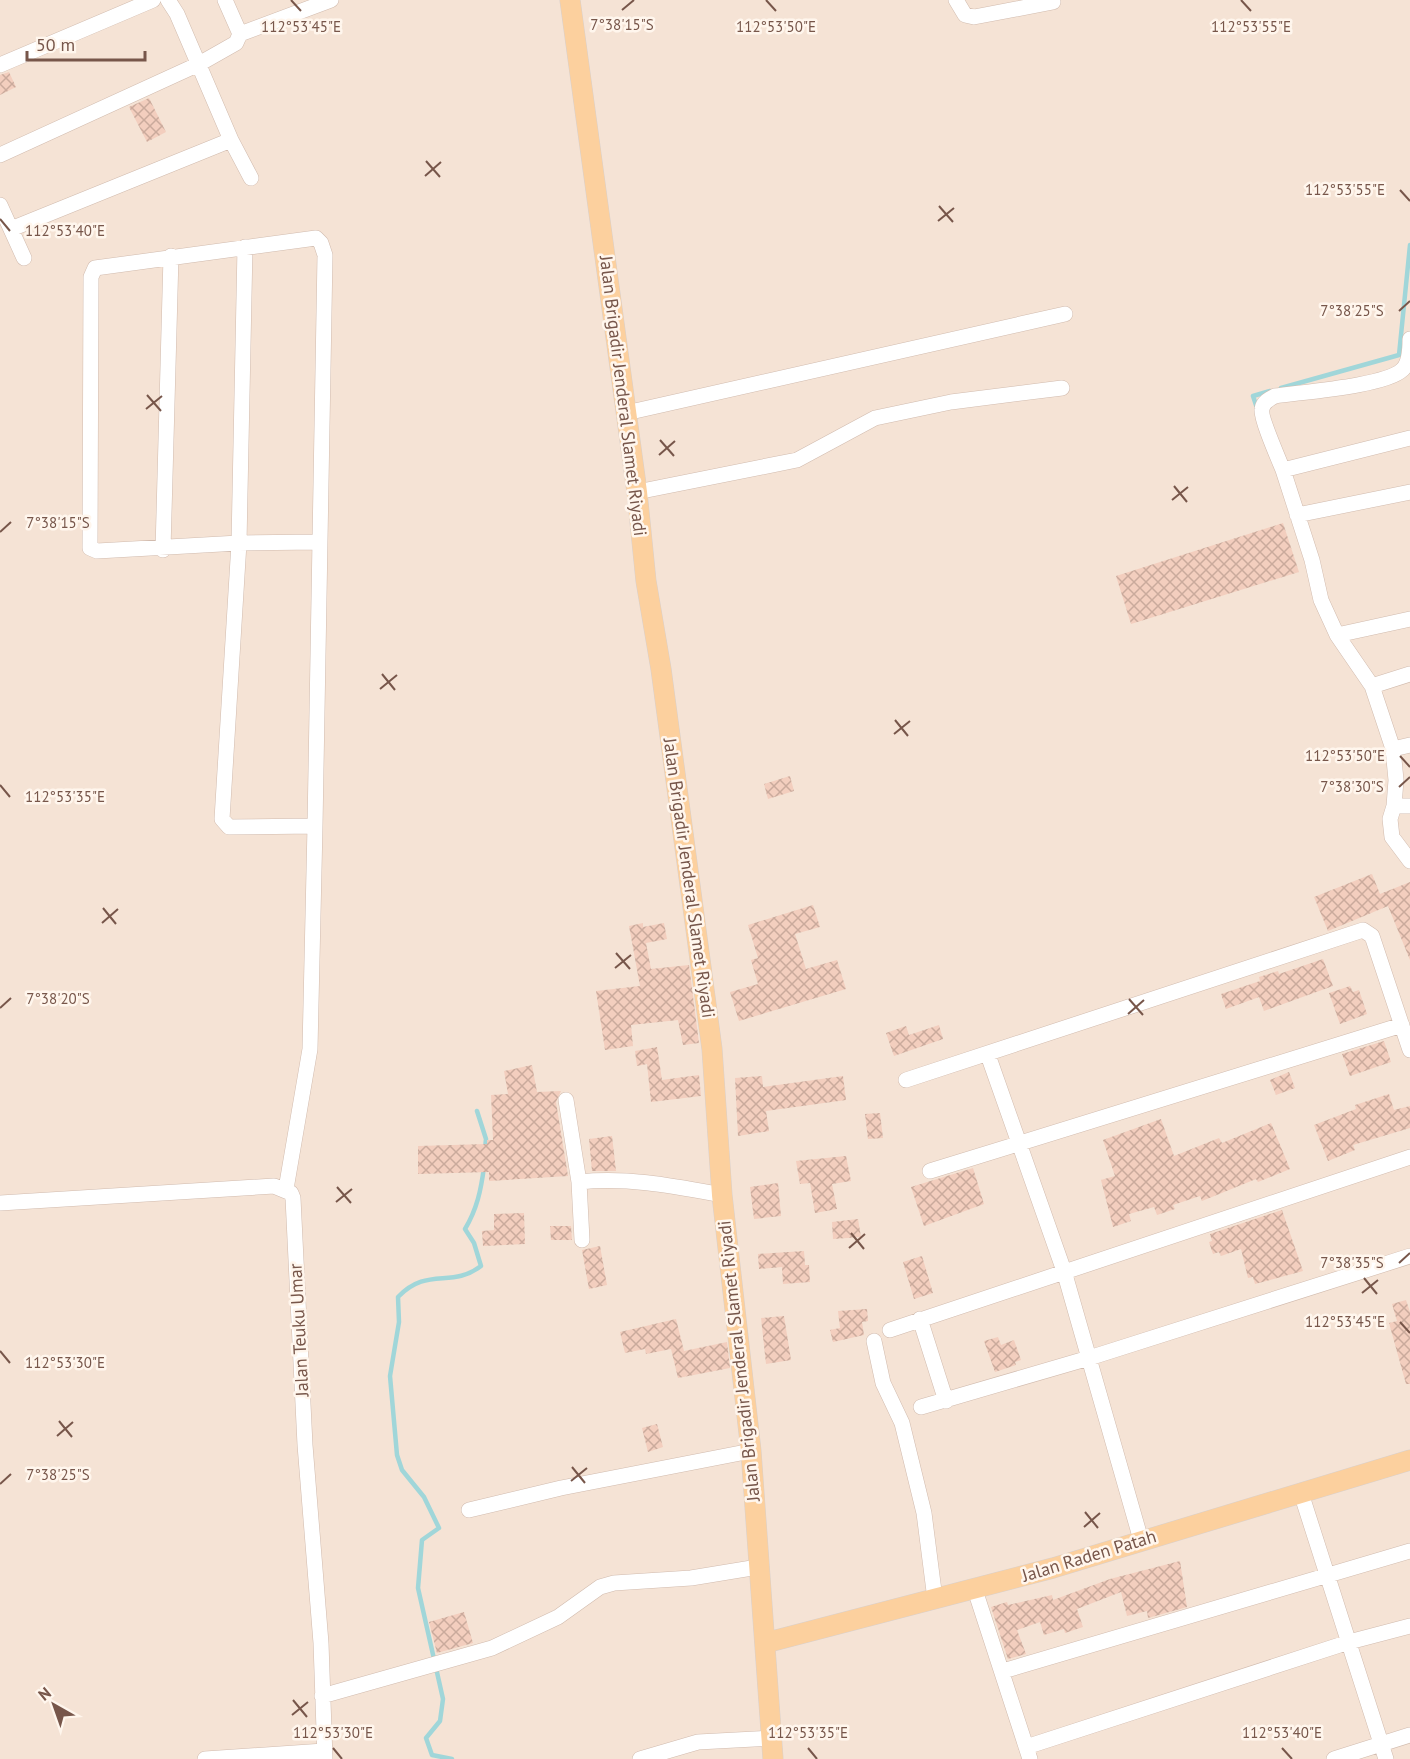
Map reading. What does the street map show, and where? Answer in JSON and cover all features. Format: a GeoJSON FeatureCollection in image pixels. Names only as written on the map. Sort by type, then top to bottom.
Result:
{"type":"FeatureCollection","features":[{"type":"Feature","properties":{"kind":"main road","name":"Jalan Brigadir Jenderal Slamet Riyadi"},"geometry":{"type":"LineString","coordinates":[[570,0],[637,492],[646,581],[661,669],[712,1049],[722,1195],[751,1451],[773,1759]]}},
{"type":"Feature","properties":{"kind":"main road","name":"Jalan Raden Patah"},"geometry":{"type":"LineString","coordinates":[[765,1643],[975,1590],[1410,1460]]}},
{"type":"Feature","properties":{"kind":"street"},"geometry":{"type":"LineString","coordinates":[[0,65],[153,0]]}},
{"type":"Feature","properties":{"kind":"street"},"geometry":{"type":"LineString","coordinates":[[168,0],[178,7],[231,140],[251,178]]}},
{"type":"Feature","properties":{"kind":"street"},"geometry":{"type":"LineString","coordinates":[[225,0],[240,34]]}},
{"type":"Feature","properties":{"kind":"street"},"geometry":{"type":"LineString","coordinates":[[0,155],[199,64],[236,43],[240,34],[331,0]]}},
{"type":"Feature","properties":{"kind":"street"},"geometry":{"type":"LineString","coordinates":[[956,0],[965,15],[974,17],[1053,2]]}},
{"type":"Feature","properties":{"kind":"street"},"geometry":{"type":"LineString","coordinates":[[11,229],[231,140]]}},
{"type":"Feature","properties":{"kind":"street"},"geometry":{"type":"LineString","coordinates":[[0,205],[24,258]]}},
{"type":"Feature","properties":{"kind":"street"},"geometry":{"type":"LineString","coordinates":[[0,1203],[274,1186],[286,1189],[310,1049],[325,255],[321,243],[316,238],[101,266],[92,271],[90,548],[97,551],[239,543],[318,542]]}},
{"type":"Feature","properties":{"kind":"street"},"geometry":{"type":"LineString","coordinates":[[245,247],[239,543],[222,819],[229,827],[315,826]]}},
{"type":"Feature","properties":{"kind":"street"},"geometry":{"type":"LineString","coordinates":[[163,549],[171,256]]}},
{"type":"Feature","properties":{"kind":"street"},"geometry":{"type":"LineString","coordinates":[[626,413],[1065,314]]}},
{"type":"Feature","properties":{"kind":"street"},"geometry":{"type":"LineString","coordinates":[[1410,339],[1406,364],[1398,372],[1374,381],[1275,396],[1263,405],[1262,417],[1283,470],[1312,560],[1321,600],[1337,635],[1372,686],[1393,749],[1396,780],[1394,806],[1390,819],[1392,837],[1410,861]]}},
{"type":"Feature","properties":{"kind":"street"},"geometry":{"type":"LineString","coordinates":[[637,492],[797,460],[858,426],[884,416],[951,402],[1062,388]]}},
{"type":"Feature","properties":{"kind":"street"},"geometry":{"type":"LineString","coordinates":[[1283,470],[1410,438]]}},
{"type":"Feature","properties":{"kind":"street"},"geometry":{"type":"LineString","coordinates":[[1297,515],[1410,492]]}},
{"type":"Feature","properties":{"kind":"street"},"geometry":{"type":"LineString","coordinates":[[1337,635],[1410,619]]}},
{"type":"Feature","properties":{"kind":"street"},"geometry":{"type":"LineString","coordinates":[[1372,686],[1410,674]]}},
{"type":"Feature","properties":{"kind":"street"},"geometry":{"type":"LineString","coordinates":[[1393,749],[1410,745]]}},
{"type":"Feature","properties":{"kind":"street"},"geometry":{"type":"LineString","coordinates":[[1394,806],[1410,806]]}},
{"type":"Feature","properties":{"kind":"street"},"geometry":{"type":"LineString","coordinates":[[906,1080],[988,1055],[1363,930],[1372,936],[1410,1050]]}},
{"type":"Feature","properties":{"kind":"street"},"geometry":{"type":"LineString","coordinates":[[930,1171],[1402,1025]]}},
{"type":"Feature","properties":{"kind":"street"},"geometry":{"type":"LineString","coordinates":[[988,1055],[1022,1144],[1064,1271],[1141,1540]]}},
{"type":"Feature","properties":{"kind":"street"},"geometry":{"type":"LineString","coordinates":[[566,1100],[579,1182],[582,1240]]}},
{"type":"Feature","properties":{"kind":"street"},"geometry":{"type":"LineString","coordinates":[[890,1330],[1410,1157]]}},
{"type":"Feature","properties":{"kind":"street"},"geometry":{"type":"LineString","coordinates":[[579,1182],[626,1179],[722,1195]]}},
{"type":"Feature","properties":{"kind":"street","name":"Jalan Teuku Umar"},"geometry":{"type":"LineString","coordinates":[[286,1189],[293,1198],[305,1445],[321,1643],[325,1755]]}},
{"type":"Feature","properties":{"kind":"street"},"geometry":{"type":"LineString","coordinates":[[921,1407],[1089,1358],[1410,1256]]}},
{"type":"Feature","properties":{"kind":"street"},"geometry":{"type":"LineString","coordinates":[[920,1319],[946,1401]]}},
{"type":"Feature","properties":{"kind":"street"},"geometry":{"type":"LineString","coordinates":[[874,1341],[884,1383],[902,1423],[924,1513],[935,1599]]}},
{"type":"Feature","properties":{"kind":"street"},"geometry":{"type":"LineString","coordinates":[[469,1510],[561,1488],[751,1451]]}},
{"type":"Feature","properties":{"kind":"street"},"geometry":{"type":"LineString","coordinates":[[1301,1493],[1386,1759]]}},
{"type":"Feature","properties":{"kind":"street"},"geometry":{"type":"LineString","coordinates":[[1003,1671],[1410,1551]]}},
{"type":"Feature","properties":{"kind":"street"},"geometry":{"type":"LineString","coordinates":[[322,1696],[492,1648],[558,1617],[600,1587],[614,1583],[692,1578],[758,1567]]}},
{"type":"Feature","properties":{"kind":"street"},"geometry":{"type":"LineString","coordinates":[[975,1590],[1028,1753],[1349,1642],[1410,1626]]}},
{"type":"Feature","properties":{"kind":"street"},"geometry":{"type":"LineString","coordinates":[[1335,1759],[1410,1735]]}},
{"type":"Feature","properties":{"kind":"street"},"geometry":{"type":"LineString","coordinates":[[640,1759],[660,1751],[698,1742],[772,1738]]}},
{"type":"Feature","properties":{"kind":"street"},"geometry":{"type":"LineString","coordinates":[[206,1759],[325,1755]]}},
{"type":"Feature","properties":{"kind":"shaded area"},"geometry":{"type":"Polygon","coordinates":[[[0,0],[1410,0],[1410,1759],[0,1759],[0,0]]]}},
{"type":"Feature","properties":{"kind":"building"},"geometry":{"type":"Polygon","coordinates":[[[9,72],[16,87],[0,95],[0,75],[9,72]]]}},
{"type":"Feature","properties":{"kind":"building"},"geometry":{"type":"Polygon","coordinates":[[[149,98],[166,132],[147,142],[129,107],[149,98]]]}},
{"type":"Feature","properties":{"kind":"building"},"geometry":{"type":"Polygon","coordinates":[[[1283,523],[1299,572],[1131,624],[1116,576],[1283,523]]]}},
{"type":"Feature","properties":{"kind":"building"},"geometry":{"type":"Polygon","coordinates":[[[790,776],[794,791],[768,799],[764,784],[790,776]]]}},
{"type":"Feature","properties":{"kind":"building"},"geometry":{"type":"Polygon","coordinates":[[[1372,874],[1380,894],[1410,882],[1410,960],[1388,906],[1328,931],[1314,897],[1372,874]]]}},
{"type":"Feature","properties":{"kind":"building"},"geometry":{"type":"Polygon","coordinates":[[[813,905],[820,927],[795,934],[806,969],[837,960],[846,989],[739,1021],[730,992],[758,984],[751,960],[758,958],[748,925],[813,905]]]}},
{"type":"Feature","properties":{"kind":"building"},"geometry":{"type":"Polygon","coordinates":[[[643,923],[643,927],[664,923],[667,939],[646,943],[651,969],[689,965],[699,1043],[683,1045],[678,1020],[631,1025],[633,1046],[605,1050],[596,991],[640,986],[629,926],[643,923]]]}},
{"type":"Feature","properties":{"kind":"building"},"geometry":{"type":"Polygon","coordinates":[[[1323,959],[1333,986],[1264,1011],[1259,997],[1226,1009],[1221,994],[1260,981],[1259,977],[1278,971],[1279,974],[1323,959]]]}},
{"type":"Feature","properties":{"kind":"building"},"geometry":{"type":"Polygon","coordinates":[[[1350,986],[1353,992],[1359,990],[1367,1014],[1340,1024],[1329,993],[1350,986]]]}},
{"type":"Feature","properties":{"kind":"building"},"geometry":{"type":"Polygon","coordinates":[[[939,1025],[943,1039],[894,1056],[886,1033],[906,1026],[909,1035],[939,1025]]]}},
{"type":"Feature","properties":{"kind":"building"},"geometry":{"type":"Polygon","coordinates":[[[1384,1041],[1391,1062],[1350,1076],[1342,1054],[1384,1041]]]}},
{"type":"Feature","properties":{"kind":"building"},"geometry":{"type":"Polygon","coordinates":[[[657,1047],[662,1080],[699,1075],[701,1096],[651,1102],[647,1064],[637,1066],[635,1051],[657,1047]]]}},
{"type":"Feature","properties":{"kind":"building"},"geometry":{"type":"Polygon","coordinates":[[[532,1065],[537,1092],[561,1091],[556,1102],[568,1176],[489,1181],[489,1172],[418,1174],[418,1146],[487,1144],[487,1140],[493,1140],[491,1095],[508,1094],[504,1071],[532,1065]]]}},
{"type":"Feature","properties":{"kind":"building"},"geometry":{"type":"Polygon","coordinates":[[[1289,1072],[1295,1088],[1276,1095],[1270,1080],[1289,1072]]]}},
{"type":"Feature","properties":{"kind":"building"},"geometry":{"type":"Polygon","coordinates":[[[762,1076],[763,1087],[843,1076],[846,1100],[766,1111],[769,1131],[738,1136],[735,1078],[762,1076]]]}},
{"type":"Feature","properties":{"kind":"building"},"geometry":{"type":"Polygon","coordinates":[[[1389,1094],[1394,1110],[1410,1106],[1410,1128],[1353,1145],[1355,1150],[1328,1161],[1314,1125],[1356,1109],[1355,1105],[1389,1094]]]}},
{"type":"Feature","properties":{"kind":"building"},"geometry":{"type":"Polygon","coordinates":[[[880,1113],[883,1138],[868,1139],[865,1114],[880,1113]]]}},
{"type":"Feature","properties":{"kind":"building"},"geometry":{"type":"Polygon","coordinates":[[[1161,1119],[1174,1156],[1219,1138],[1222,1143],[1271,1123],[1290,1169],[1258,1182],[1256,1179],[1202,1201],[1200,1196],[1173,1205],[1175,1209],[1157,1215],[1154,1207],[1129,1214],[1131,1221],[1113,1227],[1101,1180],[1115,1176],[1103,1140],[1161,1119]]]}},
{"type":"Feature","properties":{"kind":"building"},"geometry":{"type":"Polygon","coordinates":[[[612,1136],[616,1171],[592,1171],[589,1139],[612,1136]]]}},
{"type":"Feature","properties":{"kind":"building"},"geometry":{"type":"Polygon","coordinates":[[[846,1156],[851,1181],[832,1184],[837,1209],[815,1213],[810,1183],[800,1184],[796,1161],[846,1156]]]}},
{"type":"Feature","properties":{"kind":"building"},"geometry":{"type":"Polygon","coordinates":[[[973,1168],[984,1204],[924,1226],[911,1187],[973,1168]]]}},
{"type":"Feature","properties":{"kind":"building"},"geometry":{"type":"Polygon","coordinates":[[[778,1183],[781,1216],[754,1219],[750,1187],[778,1183]]]}},
{"type":"Feature","properties":{"kind":"building"},"geometry":{"type":"Polygon","coordinates":[[[1282,1210],[1303,1271],[1255,1284],[1253,1277],[1248,1278],[1241,1249],[1221,1256],[1219,1252],[1213,1254],[1209,1242],[1212,1241],[1210,1234],[1282,1210]]]}},
{"type":"Feature","properties":{"kind":"building"},"geometry":{"type":"Polygon","coordinates":[[[524,1213],[525,1244],[483,1246],[482,1231],[494,1230],[494,1214],[524,1213]]]}},
{"type":"Feature","properties":{"kind":"building"},"geometry":{"type":"Polygon","coordinates":[[[858,1219],[861,1237],[833,1239],[832,1222],[858,1219]]]}},
{"type":"Feature","properties":{"kind":"building"},"geometry":{"type":"Polygon","coordinates":[[[550,1226],[571,1226],[572,1240],[551,1240],[550,1226]]]}},
{"type":"Feature","properties":{"kind":"building"},"geometry":{"type":"Polygon","coordinates":[[[600,1246],[607,1285],[589,1289],[582,1250],[600,1246]]]}},
{"type":"Feature","properties":{"kind":"building"},"geometry":{"type":"Polygon","coordinates":[[[804,1251],[805,1265],[809,1265],[810,1282],[783,1284],[782,1267],[759,1269],[758,1254],[804,1251]]]}},
{"type":"Feature","properties":{"kind":"building"},"geometry":{"type":"Polygon","coordinates":[[[922,1256],[933,1293],[914,1299],[903,1262],[922,1256]]]}},
{"type":"Feature","properties":{"kind":"building"},"geometry":{"type":"Polygon","coordinates":[[[1406,1300],[1410,1312],[1410,1384],[1406,1384],[1389,1323],[1397,1321],[1392,1304],[1406,1300]]]}},
{"type":"Feature","properties":{"kind":"building"},"geometry":{"type":"Polygon","coordinates":[[[867,1309],[868,1321],[862,1322],[864,1335],[833,1342],[830,1330],[840,1328],[838,1311],[867,1309]]]}},
{"type":"Feature","properties":{"kind":"building"},"geometry":{"type":"Polygon","coordinates":[[[784,1316],[791,1360],[766,1364],[761,1318],[784,1316]]]}},
{"type":"Feature","properties":{"kind":"building"},"geometry":{"type":"Polygon","coordinates":[[[676,1319],[684,1351],[727,1342],[730,1368],[678,1378],[671,1349],[646,1354],[645,1349],[625,1353],[620,1332],[676,1319]]]}},
{"type":"Feature","properties":{"kind":"building"},"geometry":{"type":"Polygon","coordinates":[[[998,1337],[1001,1345],[1014,1340],[1021,1360],[1015,1362],[1016,1365],[995,1372],[984,1341],[998,1337]]]}},
{"type":"Feature","properties":{"kind":"building"},"geometry":{"type":"Polygon","coordinates":[[[657,1424],[663,1447],[648,1452],[642,1428],[657,1424]]]}},
{"type":"Feature","properties":{"kind":"building"},"geometry":{"type":"Polygon","coordinates":[[[1180,1561],[1187,1607],[1148,1618],[1147,1611],[1127,1616],[1121,1592],[1077,1609],[1083,1627],[1065,1633],[1064,1629],[1044,1635],[1040,1622],[1017,1630],[1026,1654],[1008,1659],[991,1607],[1007,1602],[1008,1605],[1052,1595],[1053,1600],[1110,1579],[1180,1561]]]}},
{"type":"Feature","properties":{"kind":"building"},"geometry":{"type":"Polygon","coordinates":[[[464,1612],[473,1643],[437,1653],[429,1622],[464,1612]]]}},
{"type":"Feature","properties":{"kind":"waterway"},"geometry":{"type":"LineString","coordinates":[[1281,388],[1399,355],[1410,245]]}},
{"type":"Feature","properties":{"kind":"waterway"},"geometry":{"type":"LineString","coordinates":[[1257,408],[1253,396],[1270,391]]}},
{"type":"Feature","properties":{"kind":"waterway"},"geometry":{"type":"LineString","coordinates":[[477,1111],[486,1139],[485,1149]]}},
{"type":"Feature","properties":{"kind":"waterway"},"geometry":{"type":"LineString","coordinates":[[452,1759],[432,1755],[426,1738],[440,1721],[443,1699],[418,1588],[422,1540],[439,1528],[424,1497],[402,1470],[397,1455],[390,1376],[399,1322],[398,1297],[419,1282],[460,1276],[481,1266],[474,1243],[465,1229],[478,1199],[484,1167]]}}]}
